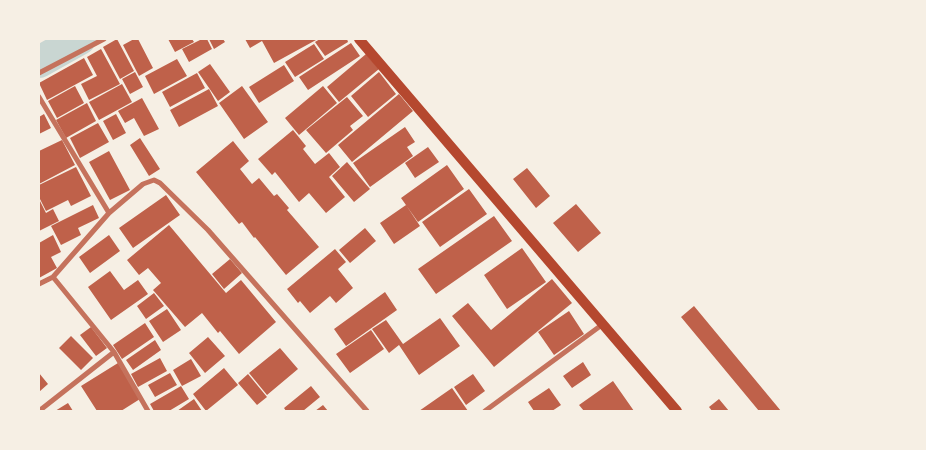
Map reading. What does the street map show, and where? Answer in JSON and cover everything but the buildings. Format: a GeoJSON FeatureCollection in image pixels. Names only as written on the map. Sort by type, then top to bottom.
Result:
{"type":"FeatureCollection","features":[{"type":"Feature","properties":{"kind":"main road"},"geometry":{"type":"LineString","coordinates":[[359,39],[677,411]]}},
{"type":"Feature","properties":{"kind":"street"},"geometry":{"type":"LineString","coordinates":[[39,73],[104,39]]}},
{"type":"Feature","properties":{"kind":"street"},"geometry":{"type":"LineString","coordinates":[[39,97],[109,213]]}},
{"type":"Feature","properties":{"kind":"street"},"geometry":{"type":"LineString","coordinates":[[39,284],[53,278],[109,213],[143,184],[154,180],[160,183],[208,230],[367,411]]}},
{"type":"Feature","properties":{"kind":"street"},"geometry":{"type":"LineString","coordinates":[[53,278],[114,352],[148,411]]}},
{"type":"Feature","properties":{"kind":"street"},"geometry":{"type":"LineString","coordinates":[[485,411],[603,324]]}},
{"type":"Feature","properties":{"kind":"street"},"geometry":{"type":"LineString","coordinates":[[39,411],[114,352]]}},
{"type":"Feature","properties":{"kind":"waterway"},"geometry":{"type":"LineString","coordinates":[[39,62],[80,39]]}}]}
